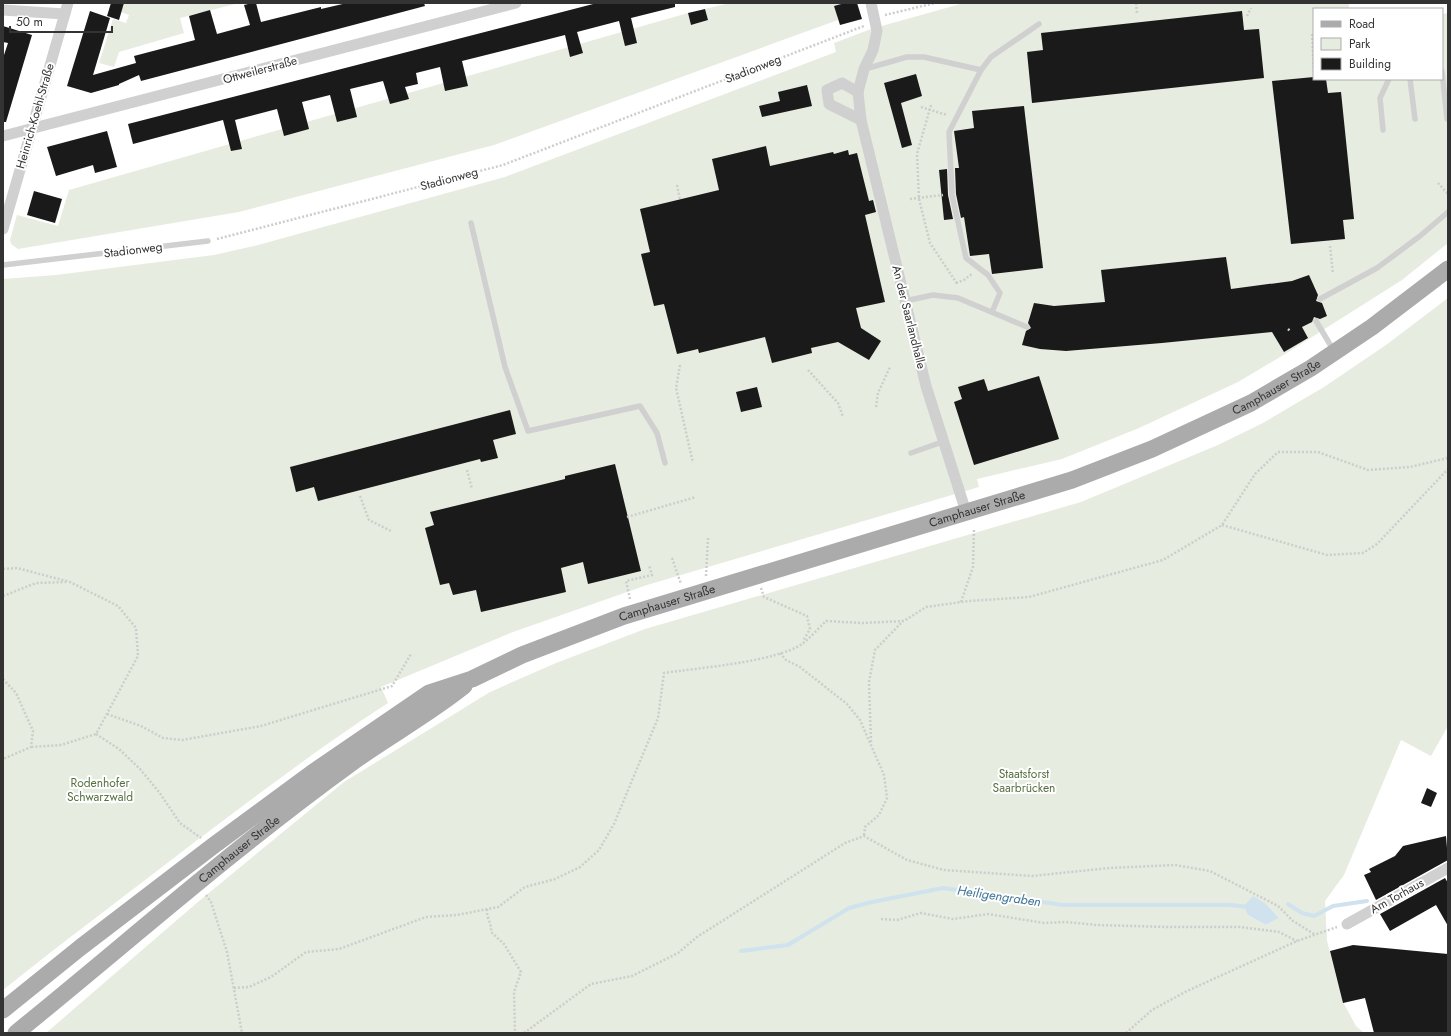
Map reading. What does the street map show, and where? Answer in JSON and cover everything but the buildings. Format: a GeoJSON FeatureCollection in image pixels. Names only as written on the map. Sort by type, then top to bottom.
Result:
{"type":"FeatureCollection","features":[{"type":"Feature","properties":{"kind":"main road","name":"Camphauser Straße"},"geometry":{"type":"LineString","coordinates":[[3,1010],[81,947],[312,773],[429,693],[472,679],[557,641],[624,616],[705,590],[757,576],[1072,480],[1152,449],[1251,403],[1335,353],[1448,269]]}},
{"type":"Feature","properties":{"kind":"main road","name":"Camphauser Straße"},"geometry":{"type":"LineString","coordinates":[[16,1033],[197,883],[350,764],[440,705],[472,679]]}},
{"type":"Feature","properties":{"kind":"street","name":"Ottweilerstraße"},"geometry":{"type":"LineString","coordinates":[[3,136],[516,3]]}},
{"type":"Feature","properties":{"kind":"street","name":"An der Saarlandhalle"},"geometry":{"type":"LineString","coordinates":[[871,3],[876,20],[877,31],[873,50],[864,69],[858,92],[861,120],[926,386],[942,442],[966,512]]}},
{"type":"Feature","properties":{"kind":"street","name":"Heinrich-Koehl-Straße"},"geometry":{"type":"LineString","coordinates":[[3,229],[67,8]]}},
{"type":"Feature","properties":{"kind":"street"},"geometry":{"type":"LineString","coordinates":[[3,10],[67,8]]}},
{"type":"Feature","properties":{"kind":"street"},"geometry":{"type":"LineString","coordinates":[[858,92],[842,83],[827,90],[829,104],[861,120]]}},
{"type":"Feature","properties":{"kind":"street","name":"Am Torhaus"},"geometry":{"type":"LineString","coordinates":[[1347,924],[1448,868]]}},
{"type":"Feature","properties":{"kind":"lane"},"geometry":{"type":"LineString","coordinates":[[992,312],[1000,293],[988,275],[966,258],[952,195],[950,132],[981,70],[991,57],[1039,24]]}},
{"type":"Feature","properties":{"kind":"lane"},"geometry":{"type":"LineString","coordinates":[[864,69],[907,57],[924,57],[981,70]]}},
{"type":"Feature","properties":{"kind":"lane"},"geometry":{"type":"LineString","coordinates":[[1383,130],[1380,98],[1389,80]]}},
{"type":"Feature","properties":{"kind":"lane"},"geometry":{"type":"LineString","coordinates":[[1410,80],[1414,118]]}},
{"type":"Feature","properties":{"kind":"lane"},"geometry":{"type":"LineString","coordinates":[[1443,80],[1447,119]]}},
{"type":"Feature","properties":{"kind":"lane"},"geometry":{"type":"LineString","coordinates":[[1320,299],[1377,268],[1420,236],[1448,212]]}},
{"type":"Feature","properties":{"kind":"lane"},"geometry":{"type":"LineString","coordinates":[[471,223],[505,367],[528,431],[640,406],[657,433],[665,463]]}},
{"type":"Feature","properties":{"kind":"lane","name":"Stadionweg"},"geometry":{"type":"LineString","coordinates":[[3,265],[208,241]]}},
{"type":"Feature","properties":{"kind":"lane"},"geometry":{"type":"LineString","coordinates":[[905,301],[933,295],[958,298],[1027,327]]}},
{"type":"Feature","properties":{"kind":"lane"},"geometry":{"type":"LineString","coordinates":[[1316,321],[1335,353]]}},
{"type":"Feature","properties":{"kind":"lane"},"geometry":{"type":"LineString","coordinates":[[911,452],[942,442]]}},
{"type":"Feature","properties":{"kind":"path","name":"Stadionweg"},"geometry":{"type":"LineString","coordinates":[[208,241],[234,236],[503,165],[876,20],[934,3]]}},
{"type":"Feature","properties":{"kind":"path"},"geometry":{"type":"LineString","coordinates":[[1136,3],[1137,14]]}},
{"type":"Feature","properties":{"kind":"path"},"geometry":{"type":"LineString","coordinates":[[1247,16],[1251,8]]}},
{"type":"Feature","properties":{"kind":"path"},"geometry":{"type":"LineString","coordinates":[[1312,34],[1313,53]]}},
{"type":"Feature","properties":{"kind":"path"},"geometry":{"type":"LineString","coordinates":[[931,105],[917,154],[919,199],[930,243],[957,284],[974,272]]}},
{"type":"Feature","properties":{"kind":"path"},"geometry":{"type":"LineString","coordinates":[[921,107],[949,116]]}},
{"type":"Feature","properties":{"kind":"path"},"geometry":{"type":"LineString","coordinates":[[1438,183],[1448,194]]}},
{"type":"Feature","properties":{"kind":"path"},"geometry":{"type":"LineString","coordinates":[[676,185],[680,200]]}},
{"type":"Feature","properties":{"kind":"path"},"geometry":{"type":"LineString","coordinates":[[910,199],[945,195]]}},
{"type":"Feature","properties":{"kind":"path"},"geometry":{"type":"LineString","coordinates":[[1330,246],[1334,274]]}},
{"type":"Feature","properties":{"kind":"path"},"geometry":{"type":"LineString","coordinates":[[680,365],[676,388],[693,463]]}},
{"type":"Feature","properties":{"kind":"path"},"geometry":{"type":"LineString","coordinates":[[876,407],[878,393],[890,367]]}},
{"type":"Feature","properties":{"kind":"path"},"geometry":{"type":"LineString","coordinates":[[808,370],[838,403],[843,417]]}},
{"type":"Feature","properties":{"kind":"path"},"geometry":{"type":"LineString","coordinates":[[871,745],[869,682],[875,650],[904,621],[926,607],[961,602],[1029,597],[1163,560],[1222,524],[1255,474],[1278,452],[1318,452],[1368,470],[1410,467],[1448,458]]}},
{"type":"Feature","properties":{"kind":"path"},"geometry":{"type":"LineString","coordinates":[[1222,524],[1327,555],[1363,553],[1376,544],[1448,468]]}},
{"type":"Feature","properties":{"kind":"path"},"geometry":{"type":"LineString","coordinates":[[467,470],[472,489]]}},
{"type":"Feature","properties":{"kind":"path"},"geometry":{"type":"LineString","coordinates":[[360,496],[369,520],[391,531]]}},
{"type":"Feature","properties":{"kind":"path"},"geometry":{"type":"LineString","coordinates":[[627,517],[696,497]]}},
{"type":"Feature","properties":{"kind":"path"},"geometry":{"type":"LineString","coordinates":[[961,602],[973,567],[974,530]]}},
{"type":"Feature","properties":{"kind":"path"},"geometry":{"type":"LineString","coordinates":[[705,590],[708,538]]}},
{"type":"Feature","properties":{"kind":"path"},"geometry":{"type":"LineString","coordinates":[[672,558],[686,596]]}},
{"type":"Feature","properties":{"kind":"path"},"geometry":{"type":"LineString","coordinates":[[626,581],[652,575],[650,565]]}},
{"type":"Feature","properties":{"kind":"path"},"geometry":{"type":"LineString","coordinates":[[3,570],[18,568],[70,582],[118,606],[136,628],[138,656],[96,734],[61,745],[31,747],[3,759]]}},
{"type":"Feature","properties":{"kind":"path"},"geometry":{"type":"LineString","coordinates":[[757,576],[764,597],[807,616],[810,629],[801,644]]}},
{"type":"Feature","properties":{"kind":"path"},"geometry":{"type":"LineString","coordinates":[[3,596],[36,583],[70,582]]}},
{"type":"Feature","properties":{"kind":"path"},"geometry":{"type":"LineString","coordinates":[[234,988],[249,986],[271,977],[306,952],[339,949],[426,917],[498,907],[526,887],[556,879],[580,867],[599,850],[614,824],[658,718],[664,673],[740,662],[780,653],[801,644],[826,621],[862,623],[904,621]]}},
{"type":"Feature","properties":{"kind":"path"},"geometry":{"type":"LineString","coordinates":[[780,653],[786,660],[800,667],[847,704],[860,720],[884,776],[887,798],[879,815],[866,827],[864,836]]}},
{"type":"Feature","properties":{"kind":"path"},"geometry":{"type":"LineString","coordinates":[[107,714],[141,726],[163,738],[182,740],[213,736],[261,726],[392,686],[411,654]]}},
{"type":"Feature","properties":{"kind":"path"},"geometry":{"type":"LineString","coordinates":[[3,678],[16,693],[33,731],[31,747]]}},
{"type":"Feature","properties":{"kind":"path"},"geometry":{"type":"LineString","coordinates":[[96,734],[119,749],[140,769],[159,792],[178,820],[186,826]]}},
{"type":"Feature","properties":{"kind":"path"},"geometry":{"type":"LineString","coordinates":[[524,1033],[591,984],[632,976],[678,953],[697,937],[845,843],[864,836],[907,860],[944,870],[1032,876],[1109,868],[1175,865],[1210,872],[1278,906],[1293,921],[1314,934]]}},
{"type":"Feature","properties":{"kind":"path"},"geometry":{"type":"LineString","coordinates":[[197,883],[211,902],[228,952],[242,1033]]}},
{"type":"Feature","properties":{"kind":"path"},"geometry":{"type":"LineString","coordinates":[[487,909],[486,916],[492,925],[491,932],[504,944],[521,972],[514,992],[515,1033]]}},
{"type":"Feature","properties":{"kind":"path"},"geometry":{"type":"LineString","coordinates":[[881,918],[897,920],[921,913],[953,919],[988,914],[1044,923],[1066,922],[1096,925],[1167,927],[1241,927],[1279,932],[1297,941]]}},
{"type":"Feature","properties":{"kind":"path"},"geometry":{"type":"LineString","coordinates":[[1126,1033],[1152,1010],[1187,991],[1297,941],[1347,924]]}},
{"type":"Feature","properties":{"kind":"green space"},"geometry":{"type":"Polygon","coordinates":[[[123,3],[239,3],[180,18],[184,33],[119,52],[114,67],[99,63],[113,19],[126,23],[129,15],[121,12],[124,5],[123,3]]]}},
{"type":"Feature","properties":{"kind":"green space"},"geometry":{"type":"Polygon","coordinates":[[[730,3],[857,3],[860,12],[494,145],[239,212],[18,249],[11,244],[10,240],[17,215],[58,226],[69,190],[688,13],[691,25],[708,20],[705,9],[730,3]]]}},
{"type":"Feature","properties":{"kind":"green space","name":"Rodenhofer Schwarzwald"},"geometry":{"type":"Polygon","coordinates":[[[964,3],[1349,3],[1349,8],[1313,8],[1313,80],[1443,80],[1443,14],[1448,13],[1448,243],[1402,280],[1285,354],[1238,382],[1139,428],[1062,459],[977,479],[979,487],[647,585],[513,632],[381,687],[388,703],[313,754],[264,790],[3,990],[3,279],[56,275],[214,255],[258,245],[505,177],[836,52],[834,43],[871,29],[964,3]]]}},
{"type":"Feature","properties":{"kind":"green space","name":"Staatsforst Saarbrücken"},"geometry":{"type":"Polygon","coordinates":[[[1448,298],[1448,726],[1431,756],[1401,740],[1344,875],[1325,901],[1327,941],[1343,1002],[1356,1026],[1364,1033],[46,1033],[199,901],[344,782],[490,692],[556,663],[645,629],[1081,502],[1218,445],[1263,423],[1324,387],[1386,345],[1448,298]],[[1266,904],[1248,915],[1266,925],[1279,918],[1266,904]]]}},
{"type":"Feature","properties":{"kind":"water"},"geometry":{"type":"Polygon","coordinates":[[[1253,896],[1266,904],[1279,918],[1266,925],[1248,915],[1244,906],[1253,896]]]}},
{"type":"Feature","properties":{"kind":"waterway","name":"Heiligengraben"},"geometry":{"type":"LineString","coordinates":[[741,951],[788,945],[849,908],[943,888],[1063,905],[1231,905],[1248,907]]}},
{"type":"Feature","properties":{"kind":"waterway","name":"Heiligengraben"},"geometry":{"type":"LineString","coordinates":[[1288,904],[1302,913],[1314,916],[1333,906],[1367,901]]}}]}
